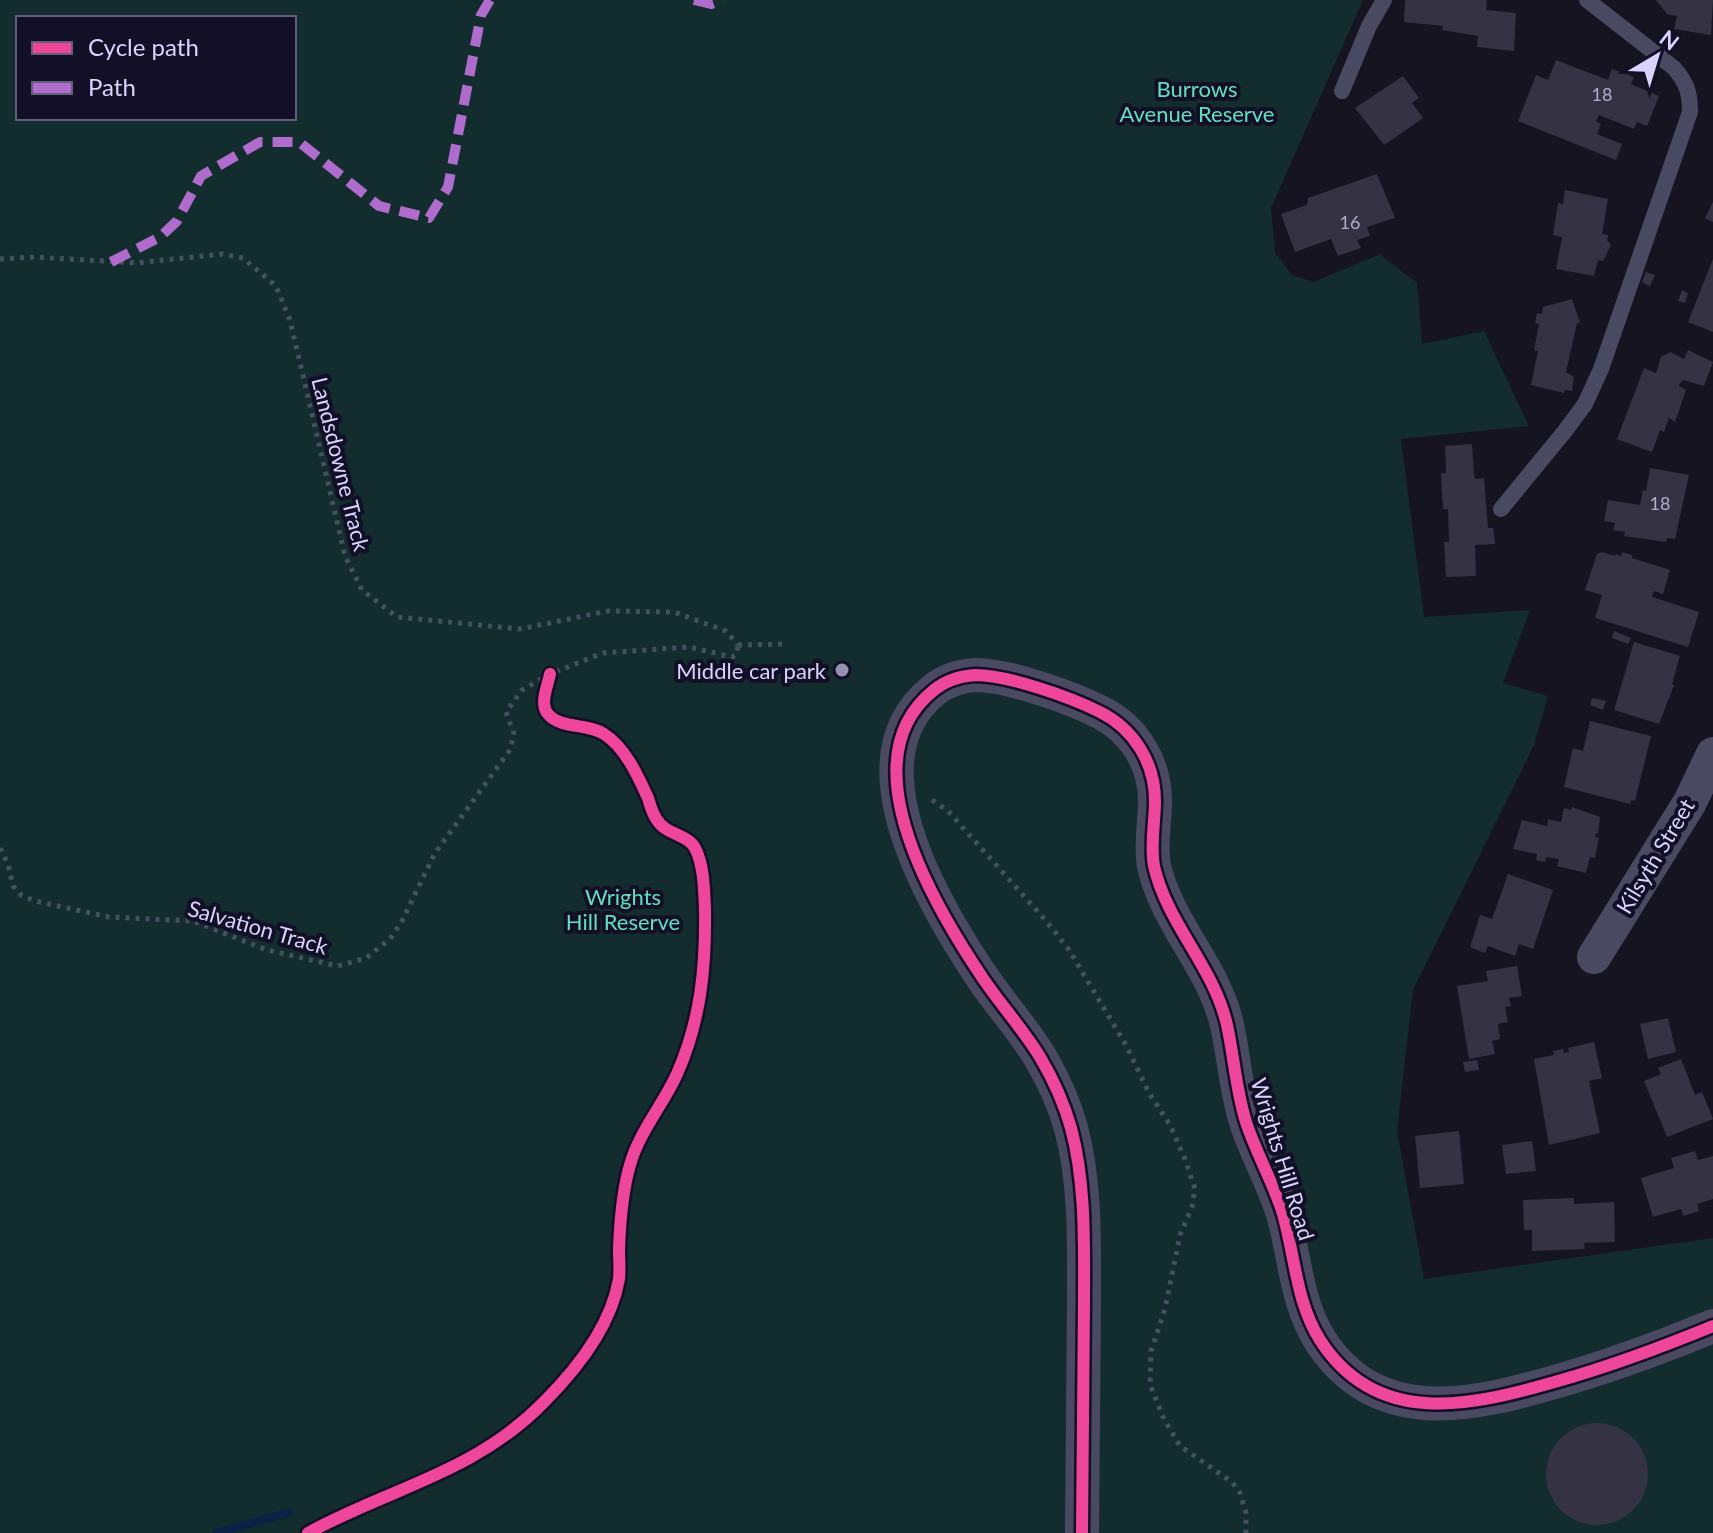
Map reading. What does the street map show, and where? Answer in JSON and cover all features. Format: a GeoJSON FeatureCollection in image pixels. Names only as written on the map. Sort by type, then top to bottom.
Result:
{"type":"FeatureCollection","features":[{"type":"Feature","properties":{"kind":"street","name":"Wrights Hill Road"},"geometry":{"type":"LineString","coordinates":[[1082,1533],[1083,1216],[1078,1161],[1070,1123],[1043,1062],[985,981],[943,913],[923,871],[899,800],[896,777],[899,741],[907,722],[933,691],[960,677],[993,677],[1073,700],[1111,718],[1139,745],[1146,757],[1154,783],[1152,852],[1159,881],[1218,994],[1244,1113],[1282,1212],[1310,1323],[1328,1351],[1355,1379],[1393,1398],[1413,1403],[1464,1404],[1635,1358],[1713,1326]]}},
{"type":"Feature","properties":{"kind":"street","name":"Kilsyth Street"},"geometry":{"type":"LineString","coordinates":[[1594,957],[1690,802],[1713,754]]}},
{"type":"Feature","properties":{"kind":"lane"},"geometry":{"type":"LineString","coordinates":[[1342,91],[1369,26],[1384,0]]}},
{"type":"Feature","properties":{"kind":"lane"},"geometry":{"type":"LineString","coordinates":[[1501,509],[1585,404],[1601,369],[1690,112],[1690,94],[1685,81],[1674,68],[1587,0]]}},
{"type":"Feature","properties":{"kind":"path"},"geometry":{"type":"LineString","coordinates":[[896,777],[948,811],[1047,922],[1092,987],[1126,1045],[1149,1093],[1170,1125],[1195,1189],[1192,1207],[1180,1235],[1165,1309],[1151,1351],[1150,1385],[1164,1419],[1180,1446],[1232,1482],[1240,1493],[1246,1513],[1246,1533]]}},
{"type":"Feature","properties":{"kind":"green space","name":"Wrights Hill Reserve"},"geometry":{"type":"Polygon","coordinates":[[[0,0],[1363,0],[1271,208],[1275,253],[1292,275],[1313,282],[1380,254],[1417,283],[1422,344],[1484,331],[1529,426],[1401,439],[1424,617],[1530,610],[1503,683],[1548,696],[1534,745],[1413,990],[1397,1131],[1424,1279],[1713,1238],[1713,1533],[0,1533],[0,0]]]}},
{"type":"Feature","properties":{"kind":"building"},"geometry":{"type":"Polygon","coordinates":[[[1405,0],[1487,0],[1486,10],[1516,13],[1514,51],[1477,47],[1478,36],[1442,30],[1443,26],[1404,22],[1405,0]]]}},
{"type":"Feature","properties":{"kind":"building"},"geometry":{"type":"Polygon","coordinates":[[[1656,0],[1713,0],[1711,35],[1674,29],[1677,16],[1667,14],[1656,0]]]}},
{"type":"Feature","properties":{"kind":"building"},"geometry":{"type":"Polygon","coordinates":[[[1556,60],[1608,80],[1612,69],[1634,77],[1631,84],[1659,96],[1647,126],[1637,122],[1634,129],[1599,115],[1596,122],[1601,124],[1597,134],[1622,144],[1616,160],[1518,121],[1536,75],[1548,80],[1556,60]]]}},
{"type":"Feature","properties":{"kind":"building"},"geometry":{"type":"Polygon","coordinates":[[[1403,76],[1419,98],[1412,103],[1423,118],[1384,145],[1355,108],[1403,76]]]}},
{"type":"Feature","properties":{"kind":"building"},"geometry":{"type":"Polygon","coordinates":[[[1377,174],[1395,218],[1367,227],[1370,236],[1357,240],[1361,248],[1338,256],[1331,239],[1295,252],[1281,214],[1307,205],[1308,198],[1377,174]]]}},
{"type":"Feature","properties":{"kind":"building"},"geometry":{"type":"Polygon","coordinates":[[[1565,190],[1608,199],[1602,234],[1608,235],[1611,245],[1603,261],[1598,260],[1594,276],[1556,269],[1562,237],[1553,235],[1558,203],[1563,204],[1565,190]]]}},
{"type":"Feature","properties":{"kind":"building"},"geometry":{"type":"Polygon","coordinates":[[[1713,202],[1713,222],[1705,218],[1713,202]]]}},
{"type":"Feature","properties":{"kind":"building"},"geometry":{"type":"Polygon","coordinates":[[[1713,259],[1713,332],[1688,322],[1713,259]]]}},
{"type":"Feature","properties":{"kind":"building"},"geometry":{"type":"Polygon","coordinates":[[[1646,272],[1655,275],[1650,286],[1642,282],[1646,272]]]}},
{"type":"Feature","properties":{"kind":"building"},"geometry":{"type":"Polygon","coordinates":[[[1682,290],[1688,293],[1685,303],[1678,301],[1682,290]]]}},
{"type":"Feature","properties":{"kind":"building"},"geometry":{"type":"Polygon","coordinates":[[[1572,299],[1580,323],[1577,323],[1566,372],[1574,377],[1572,391],[1565,390],[1564,393],[1531,385],[1538,351],[1534,350],[1539,324],[1535,323],[1537,313],[1542,314],[1543,307],[1572,299]]]}},
{"type":"Feature","properties":{"kind":"building"},"geometry":{"type":"Polygon","coordinates":[[[1688,350],[1713,362],[1704,386],[1684,380],[1680,383],[1679,386],[1686,390],[1675,422],[1669,418],[1664,432],[1660,430],[1652,452],[1617,439],[1644,368],[1656,373],[1661,357],[1670,352],[1684,359],[1688,350]]]}},
{"type":"Feature","properties":{"kind":"building"},"geometry":{"type":"Polygon","coordinates":[[[1472,444],[1474,475],[1475,479],[1484,478],[1488,528],[1493,528],[1495,544],[1475,545],[1476,576],[1446,577],[1444,542],[1449,542],[1448,509],[1443,509],[1441,473],[1446,473],[1445,446],[1472,444]]]}},
{"type":"Feature","properties":{"kind":"building"},"geometry":{"type":"Polygon","coordinates":[[[1650,468],[1689,475],[1675,539],[1667,538],[1666,542],[1624,536],[1625,532],[1613,530],[1615,523],[1604,521],[1608,500],[1640,505],[1650,468]]]}},
{"type":"Feature","properties":{"kind":"building"},"geometry":{"type":"Polygon","coordinates":[[[1602,552],[1621,556],[1622,552],[1670,570],[1663,594],[1654,591],[1652,597],[1699,612],[1688,647],[1595,618],[1602,595],[1585,590],[1597,554],[1602,552]]]}},
{"type":"Feature","properties":{"kind":"building"},"geometry":{"type":"Polygon","coordinates":[[[1614,631],[1631,638],[1628,644],[1612,638],[1614,631]]]}},
{"type":"Feature","properties":{"kind":"building"},"geometry":{"type":"Polygon","coordinates":[[[1634,642],[1680,656],[1674,685],[1659,724],[1614,710],[1634,642]]]}},
{"type":"Feature","properties":{"kind":"building"},"geometry":{"type":"Polygon","coordinates":[[[1592,698],[1606,701],[1603,710],[1590,705],[1592,698]]]}},
{"type":"Feature","properties":{"kind":"building"},"geometry":{"type":"Polygon","coordinates":[[[1590,721],[1651,736],[1635,801],[1631,800],[1630,804],[1564,787],[1573,748],[1583,751],[1590,721]]]}},
{"type":"Feature","properties":{"kind":"building"},"geometry":{"type":"Polygon","coordinates":[[[1572,807],[1600,817],[1595,837],[1599,838],[1595,858],[1590,857],[1586,873],[1557,866],[1559,859],[1546,857],[1545,862],[1536,860],[1537,854],[1513,849],[1522,820],[1547,826],[1548,819],[1561,822],[1564,808],[1571,810],[1572,807]]]}},
{"type":"Feature","properties":{"kind":"building"},"geometry":{"type":"Polygon","coordinates":[[[1508,874],[1553,890],[1533,949],[1519,944],[1515,956],[1488,946],[1485,953],[1470,947],[1480,915],[1492,919],[1508,874]]]}},
{"type":"Feature","properties":{"kind":"building"},"geometry":{"type":"Polygon","coordinates":[[[1517,966],[1522,996],[1509,998],[1511,1006],[1505,1007],[1508,1022],[1498,1024],[1500,1039],[1492,1041],[1495,1054],[1469,1059],[1457,986],[1488,981],[1486,971],[1517,966]]]}},
{"type":"Feature","properties":{"kind":"building"},"geometry":{"type":"Polygon","coordinates":[[[1668,1018],[1676,1052],[1648,1059],[1640,1024],[1668,1018]]]}},
{"type":"Feature","properties":{"kind":"building"},"geometry":{"type":"Polygon","coordinates":[[[1594,1042],[1602,1078],[1589,1081],[1600,1133],[1549,1145],[1534,1059],[1554,1055],[1553,1051],[1563,1049],[1564,1053],[1569,1052],[1568,1048],[1594,1042]]]}},
{"type":"Feature","properties":{"kind":"building"},"geometry":{"type":"Polygon","coordinates":[[[1681,1059],[1695,1095],[1702,1092],[1713,1119],[1667,1137],[1644,1081],[1661,1074],[1658,1068],[1681,1059]]]}},
{"type":"Feature","properties":{"kind":"building"},"geometry":{"type":"Polygon","coordinates":[[[1477,1060],[1479,1070],[1465,1072],[1463,1062],[1477,1060]]]}},
{"type":"Feature","properties":{"kind":"building"},"geometry":{"type":"Polygon","coordinates":[[[1459,1131],[1464,1184],[1420,1188],[1415,1136],[1459,1131]]]}},
{"type":"Feature","properties":{"kind":"building"},"geometry":{"type":"Polygon","coordinates":[[[1532,1141],[1536,1171],[1506,1174],[1502,1145],[1532,1141]]]}},
{"type":"Feature","properties":{"kind":"building"},"geometry":{"type":"Polygon","coordinates":[[[1695,1151],[1698,1160],[1713,1156],[1713,1199],[1697,1204],[1699,1211],[1683,1216],[1681,1209],[1653,1217],[1641,1178],[1674,1168],[1671,1158],[1695,1151]]]}},
{"type":"Feature","properties":{"kind":"building"},"geometry":{"type":"Polygon","coordinates":[[[1574,1198],[1574,1204],[1614,1202],[1615,1242],[1584,1243],[1585,1249],[1532,1251],[1532,1230],[1524,1230],[1523,1200],[1574,1198]]]}},
{"type":"Feature","properties":{"kind":"building"},"geometry":{"type":"Polygon","coordinates":[[[1597,1423],[1626,1431],[1640,1445],[1648,1474],[1640,1503],[1626,1517],[1597,1525],[1568,1517],[1554,1503],[1546,1474],[1554,1445],[1568,1431],[1597,1423]]]}},
{"type":"Feature","properties":{"kind":"waterway"},"geometry":{"type":"LineString","coordinates":[[216,1533],[288,1513]]}},
{"type":"Feature","properties":{"kind":"marked path"},"geometry":{"type":"LineString","coordinates":[[111,262],[160,237],[177,221],[201,176],[260,142],[299,142],[379,206],[429,218],[448,187],[481,15],[490,0]]}},
{"type":"Feature","properties":{"kind":"marked path"},"geometry":{"type":"LineString","coordinates":[[694,0],[711,4],[723,0]]}},
{"type":"Feature","properties":{"kind":"cycle path"},"geometry":{"type":"LineString","coordinates":[[308,1533],[461,1463],[490,1446],[544,1402],[580,1361],[600,1330],[615,1296],[619,1279],[623,1196],[634,1153],[677,1074],[692,1033],[704,951],[704,886],[698,855],[689,841],[659,822],[625,754],[612,740],[597,731],[560,722],[548,714],[544,700],[550,674]]}},
{"type":"Feature","properties":{"kind":"cycle path"},"geometry":{"type":"LineString","coordinates":[[1082,1533],[1084,1236],[1082,1192],[1071,1128],[1058,1091],[1040,1057],[982,977],[942,912],[907,834],[898,793],[898,755],[909,720],[934,690],[964,676],[989,676],[1021,683],[1100,712],[1123,728],[1147,761],[1154,787],[1153,858],[1160,887],[1221,1004],[1243,1110],[1283,1214],[1306,1310],[1320,1340],[1343,1368],[1369,1387],[1398,1399],[1428,1403],[1460,1402],[1493,1398],[1578,1375],[1713,1326]]}},
{"type":"Feature","properties":{"kind":"place","name":"Middle car park"},"geometry":{"type":"Point","coordinates":[842,670]}},
{"type":"Feature","properties":{"kind":"park label","name":"Burrows Avenue Reserve"},"geometry":{"type":"Point","coordinates":[1197,100]}}]}
